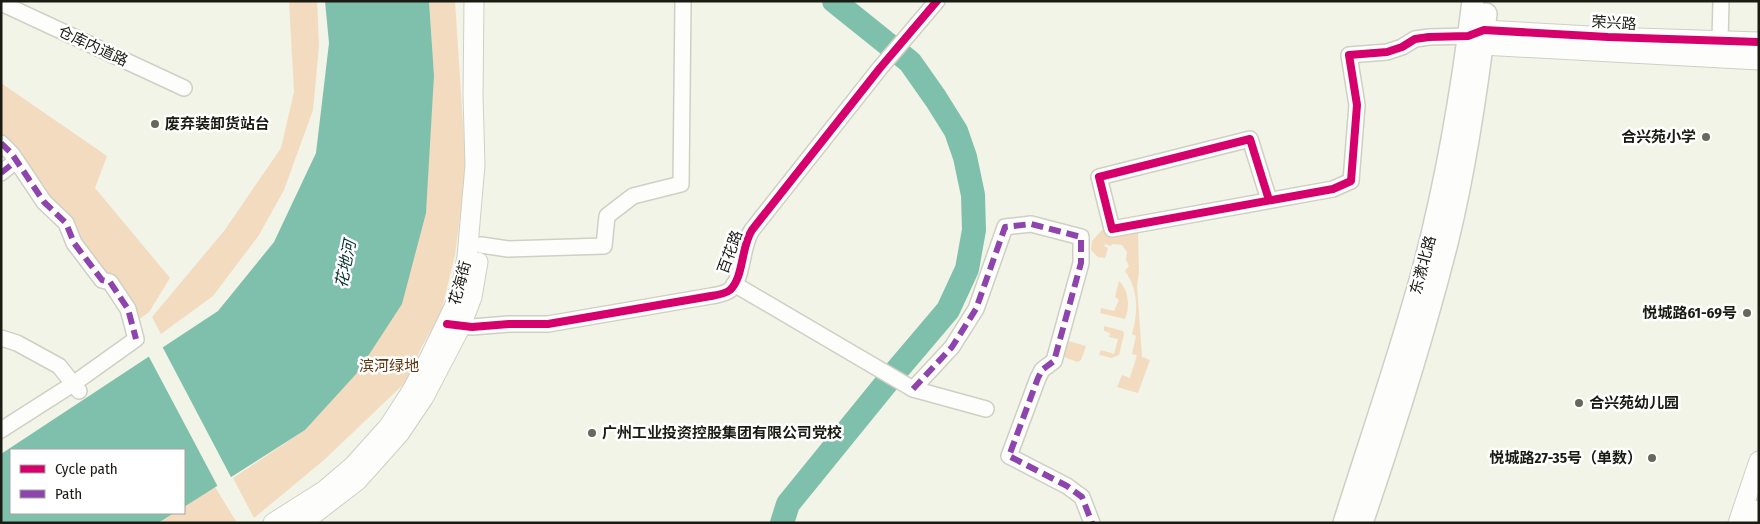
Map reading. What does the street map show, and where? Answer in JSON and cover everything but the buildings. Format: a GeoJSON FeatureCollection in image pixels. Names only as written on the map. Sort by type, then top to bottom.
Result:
{"type":"FeatureCollection","features":[{"type":"Feature","properties":{"kind":"main road","name":"东漖北路"},"geometry":{"type":"LineString","coordinates":[[1362,523],[1430,308],[1448,238],[1471,121],[1478,37],[1473,1]]}},
{"type":"Feature","properties":{"kind":"main road","name":"东漖北路"},"geometry":{"type":"LineString","coordinates":[[1344,523],[1406,329],[1424,265],[1452,139],[1487,1]]}},
{"type":"Feature","properties":{"kind":"street","name":"花海街"},"geometry":{"type":"LineString","coordinates":[[302,523],[357,481],[399,434],[424,397],[454,325],[464,272],[475,165],[473,96],[474,1]]}},
{"type":"Feature","properties":{"kind":"street","name":"花海街"},"geometry":{"type":"LineString","coordinates":[[273,523],[325,490],[353,466],[389,426],[472,297],[481,245],[485,184],[487,1]]}},
{"type":"Feature","properties":{"kind":"street"},"geometry":{"type":"LineString","coordinates":[[481,245],[508,249],[604,246],[607,216],[633,196],[682,184],[683,1]]}},
{"type":"Feature","properties":{"kind":"street","name":"百花路"},"geometry":{"type":"LineString","coordinates":[[454,325],[472,327],[509,324],[548,324],[724,293],[730,289],[734,284],[748,237],[890,57],[937,1]]}},
{"type":"Feature","properties":{"kind":"street"},"geometry":{"type":"LineString","coordinates":[[1720,40],[1721,1]]}},
{"type":"Feature","properties":{"kind":"street","name":"仓库内道路"},"geometry":{"type":"LineString","coordinates":[[1,3],[184,88]]}},
{"type":"Feature","properties":{"kind":"street"},"geometry":{"type":"LineString","coordinates":[[1269,200],[1250,139],[1099,177],[1112,229],[1269,200],[1333,188],[1351,181],[1357,105],[1349,55],[1387,52],[1414,40],[1429,37],[1478,37]]}},
{"type":"Feature","properties":{"kind":"street","name":"荣兴路"},"geometry":{"type":"LineString","coordinates":[[1478,37],[1608,37],[1759,42]]}},
{"type":"Feature","properties":{"kind":"street","name":"荣兴路"},"geometry":{"type":"LineString","coordinates":[[1478,37],[1759,60]]}},
{"type":"Feature","properties":{"kind":"street"},"geometry":{"type":"LineString","coordinates":[[1,143],[16,160],[44,202],[66,223],[74,243],[102,280],[110,282],[128,309],[136,339],[76,387],[1,430]]}},
{"type":"Feature","properties":{"kind":"street"},"geometry":{"type":"LineString","coordinates":[[1,173],[16,160]]}},
{"type":"Feature","properties":{"kind":"street"},"geometry":{"type":"LineString","coordinates":[[909,387],[952,347],[976,309],[1004,227],[1032,224],[1081,237],[1081,263],[1054,360],[1042,370],[1038,378],[1009,456],[1067,486],[1082,496],[1092,523]]}},
{"type":"Feature","properties":{"kind":"street"},"geometry":{"type":"LineString","coordinates":[[734,284],[909,387],[986,409]]}},
{"type":"Feature","properties":{"kind":"street"},"geometry":{"type":"LineString","coordinates":[[1,338],[17,342],[58,366],[76,387]]}},
{"type":"Feature","properties":{"kind":"street"},"geometry":{"type":"LineString","coordinates":[[1738,523],[1759,461]]}},
{"type":"Feature","properties":{"kind":"street"},"geometry":{"type":"LineString","coordinates":[[1754,523],[1759,510]]}},
{"type":"Feature","properties":{"kind":"green space"},"geometry":{"type":"Polygon","coordinates":[[[289,1],[317,1],[319,46],[313,110],[284,190],[259,235],[213,296],[161,334],[152,317],[224,231],[281,148],[294,92],[289,1]]]}},
{"type":"Feature","properties":{"kind":"green space","name":"滨河绿地"},"geometry":{"type":"Polygon","coordinates":[[[429,1],[455,1],[466,171],[455,255],[441,313],[421,348],[408,380],[324,460],[254,518],[233,478],[305,430],[434,75],[429,1]]]}},
{"type":"Feature","properties":{"kind":"green space"},"geometry":{"type":"Polygon","coordinates":[[[1,83],[107,156],[95,188],[170,278],[149,312],[137,321],[1,135],[1,83]]]}},
{"type":"Feature","properties":{"kind":"green space"},"geometry":{"type":"Polygon","coordinates":[[[1102,230],[1138,230],[1139,272],[1137,286],[1142,357],[1150,360],[1138,393],[1117,387],[1122,375],[1130,378],[1137,355],[1132,354],[1136,336],[1132,334],[1136,302],[1133,286],[1125,271],[1129,266],[1126,260],[1127,252],[1122,245],[1113,244],[1110,246],[1105,244],[1104,246],[1108,248],[1105,258],[1098,257],[1091,250],[1092,241],[1102,230]]]}},
{"type":"Feature","properties":{"kind":"green space"},"geometry":{"type":"Polygon","coordinates":[[[1119,281],[1125,289],[1128,299],[1128,310],[1125,319],[1100,313],[1101,308],[1114,311],[1119,300],[1115,297],[1119,281]]]}},
{"type":"Feature","properties":{"kind":"green space"},"geometry":{"type":"Polygon","coordinates":[[[1104,326],[1123,331],[1124,334],[1119,355],[1112,358],[1099,355],[1101,350],[1114,354],[1118,339],[1109,337],[1110,333],[1104,331],[1104,326]]]}},
{"type":"Feature","properties":{"kind":"green space"},"geometry":{"type":"Polygon","coordinates":[[[1065,340],[1086,346],[1081,360],[1078,362],[1063,355],[1065,340]]]}},
{"type":"Feature","properties":{"kind":"green space"},"geometry":{"type":"Polygon","coordinates":[[[215,487],[237,523],[158,523],[172,514],[185,514],[185,506],[215,487]]]}},
{"type":"Feature","properties":{"kind":"water","name":"花地河"},"geometry":{"type":"Polygon","coordinates":[[[325,1],[429,1],[434,75],[426,213],[402,304],[357,373],[305,430],[185,506],[185,449],[10,449],[10,514],[172,514],[158,523],[1,523],[1,454],[218,311],[274,242],[316,153],[329,43],[325,1]]]}},
{"type":"Feature","properties":{"kind":"pier"},"geometry":{"type":"Polygon","coordinates":[[[162,346],[232,479],[218,487],[148,355],[162,346]]]}},
{"type":"Feature","properties":{"kind":"waterway"},"geometry":{"type":"LineString","coordinates":[[782,523],[788,504],[948,310],[967,269],[974,230],[973,195],[965,157],[956,131],[910,62],[834,1]]}},
{"type":"Feature","properties":{"kind":"marked path"},"geometry":{"type":"LineString","coordinates":[[1,143],[12,154],[44,202],[66,223],[74,243],[102,280],[110,282],[128,309],[136,339]]}},
{"type":"Feature","properties":{"kind":"marked path"},"geometry":{"type":"LineString","coordinates":[[1,173],[16,161]]}},
{"type":"Feature","properties":{"kind":"marked path"},"geometry":{"type":"LineString","coordinates":[[913,389],[952,347],[976,309],[1005,227],[1031,224],[1081,237],[1081,263],[1054,361],[1042,370],[1038,378],[1009,456],[1067,486],[1082,497],[1092,523]]}},
{"type":"Feature","properties":{"kind":"cycle path"},"geometry":{"type":"LineString","coordinates":[[447,324],[472,327],[509,324],[548,324],[716,295],[730,290],[738,277],[748,237],[752,230],[880,68],[937,1]]}},
{"type":"Feature","properties":{"kind":"cycle path"},"geometry":{"type":"LineString","coordinates":[[1269,200],[1250,139],[1099,177],[1112,229],[1333,189],[1351,181],[1357,105],[1349,55],[1387,52],[1402,47],[1415,39],[1468,36],[1484,30],[1608,37],[1759,42]]}},
{"type":"Feature","properties":{"kind":"place","name":"废弃装卸货站台"},"geometry":{"type":"Point","coordinates":[155,124]}},
{"type":"Feature","properties":{"kind":"place","name":"合兴苑小学"},"geometry":{"type":"Point","coordinates":[1706,137]}},
{"type":"Feature","properties":{"kind":"place","name":"悦城路61-69号"},"geometry":{"type":"Point","coordinates":[1747,313]}},
{"type":"Feature","properties":{"kind":"place","name":"合兴苑幼儿园"},"geometry":{"type":"Point","coordinates":[1579,403]}},
{"type":"Feature","properties":{"kind":"place","name":"广州工业投资控股集团有限公司党校"},"geometry":{"type":"Point","coordinates":[592,433]}},
{"type":"Feature","properties":{"kind":"place","name":"悦城路27-35号（单数）"},"geometry":{"type":"Point","coordinates":[1652,458]}}]}
